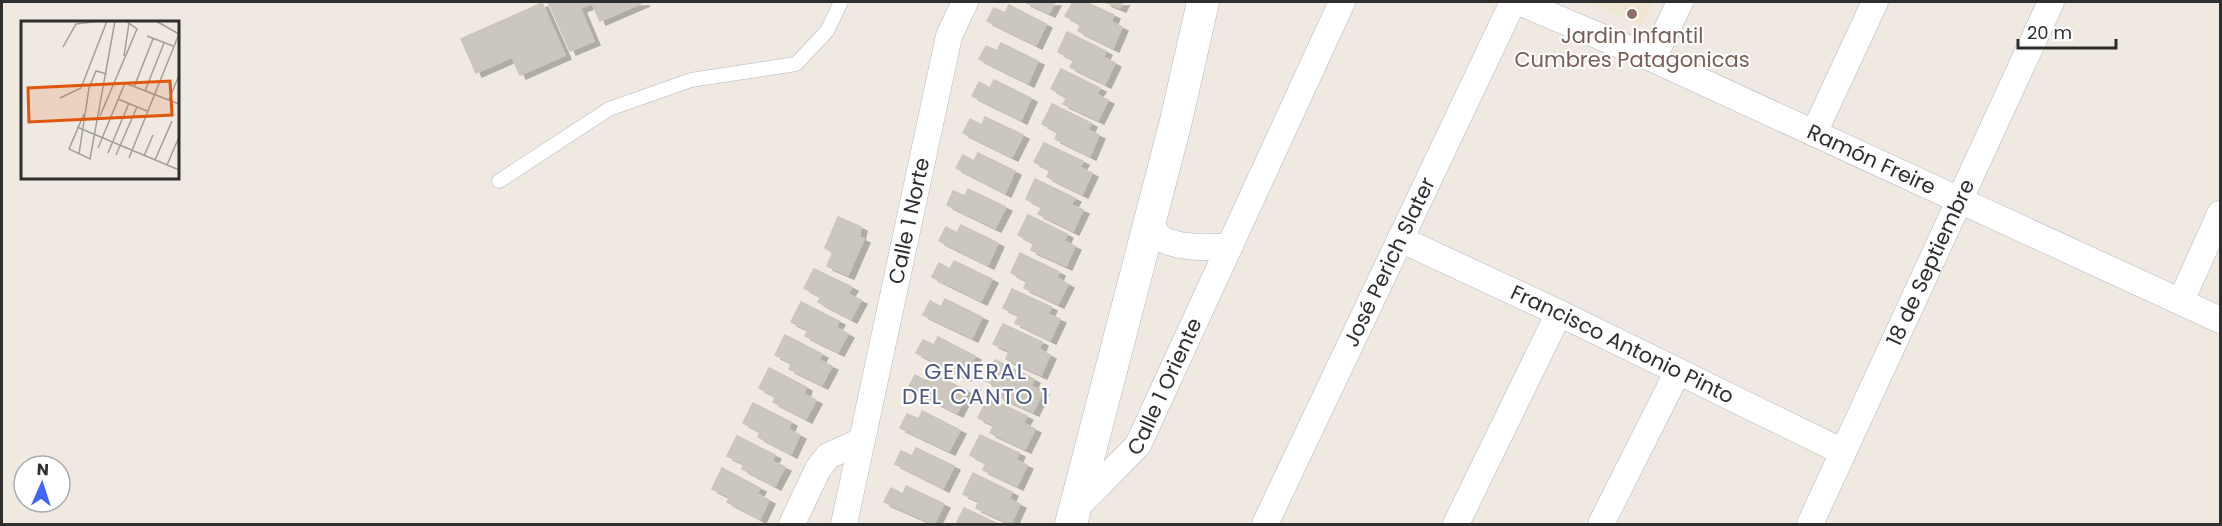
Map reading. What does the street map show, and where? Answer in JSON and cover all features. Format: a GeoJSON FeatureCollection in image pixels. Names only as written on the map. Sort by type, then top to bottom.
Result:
{"type":"FeatureCollection","features":[{"type":"Feature","properties":{"kind":"street","name":"Calle 1 Norte"},"geometry":{"type":"LineString","coordinates":[[844,525],[949,36],[965,2]]}},
{"type":"Feature","properties":{"kind":"street"},"geometry":{"type":"LineString","coordinates":[[1073,517],[1176,121],[1203,2]]}},
{"type":"Feature","properties":{"kind":"street","name":"Calle 1 Oriente"},"geometry":{"type":"LineString","coordinates":[[1073,517],[1138,446],[1342,2]]}},
{"type":"Feature","properties":{"kind":"street","name":"José Perich Slater"},"geometry":{"type":"LineString","coordinates":[[1265,525],[1513,2]]}},
{"type":"Feature","properties":{"kind":"street","name":"Ramón Freire"},"geometry":{"type":"LineString","coordinates":[[1519,2],[1653,59],[2220,320]]}},
{"type":"Feature","properties":{"kind":"street"},"geometry":{"type":"LineString","coordinates":[[1653,59],[1680,2]]}},
{"type":"Feature","properties":{"kind":"street"},"geometry":{"type":"LineString","coordinates":[[1814,133],[1875,2]]}},
{"type":"Feature","properties":{"kind":"street","name":"18 de Septiembre"},"geometry":{"type":"LineString","coordinates":[[1810,525],[2051,2]]}},
{"type":"Feature","properties":{"kind":"street"},"geometry":{"type":"LineString","coordinates":[[2181,302],[2220,214]]}},
{"type":"Feature","properties":{"kind":"street"},"geometry":{"type":"LineString","coordinates":[[1150,222],[1159,237],[1181,245],[1205,249],[1230,246]]}},
{"type":"Feature","properties":{"kind":"street","name":"Francisco Antonio Pinto"},"geometry":{"type":"LineString","coordinates":[[1400,239],[1559,312],[1843,452]]}},
{"type":"Feature","properties":{"kind":"street"},"geometry":{"type":"LineString","coordinates":[[1456,525],[1559,312]]}},
{"type":"Feature","properties":{"kind":"street"},"geometry":{"type":"LineString","coordinates":[[1601,525],[1678,371]]}},
{"type":"Feature","properties":{"kind":"street"},"geometry":{"type":"LineString","coordinates":[[792,525],[818,469],[828,456],[861,441]]}},
{"type":"Feature","properties":{"kind":"lane"},"geometry":{"type":"LineString","coordinates":[[499,181],[609,109],[691,80],[796,64],[827,31],[841,2]]}},
{"type":"Feature","properties":{"kind":"shaded area","name":"Jardin Infantil Cumbres Patagonicas"},"geometry":{"type":"Polygon","coordinates":[[[1590,2],[1654,2],[1642,26],[1590,2]]]}},
{"type":"Feature","properties":{"kind":"building"},"geometry":{"type":"Polygon","coordinates":[[[548,2],[644,2],[600,21],[592,3],[556,19],[548,2]]]}},
{"type":"Feature","properties":{"kind":"building"},"geometry":{"type":"Polygon","coordinates":[[[1025,2],[1055,2],[1049,13],[1025,2]]]}},
{"type":"Feature","properties":{"kind":"building"},"geometry":{"type":"Polygon","coordinates":[[[1073,2],[1085,2],[1114,15],[1111,22],[1122,27],[1113,48],[1078,31],[1081,24],[1065,16],[1073,2]]]}},
{"type":"Feature","properties":{"kind":"building"},"geometry":{"type":"Polygon","coordinates":[[[1105,2],[1123,2],[1120,8],[1105,2]]]}},
{"type":"Feature","properties":{"kind":"building"},"geometry":{"type":"Polygon","coordinates":[[[542,3],[565,55],[520,75],[512,57],[476,73],[461,39],[542,3]]]}},
{"type":"Feature","properties":{"kind":"building"},"geometry":{"type":"Polygon","coordinates":[[[1009,5],[1046,24],[1036,45],[987,21],[994,8],[1005,13],[1009,5]]]}},
{"type":"Feature","properties":{"kind":"building"},"geometry":{"type":"Polygon","coordinates":[[[580,8],[594,41],[570,51],[556,19],[580,8]]]}},
{"type":"Feature","properties":{"kind":"building"},"geometry":{"type":"Polygon","coordinates":[[[1067,32],[1106,51],[1103,57],[1115,63],[1105,84],[1070,67],[1074,60],[1058,52],[1067,32]]]}},
{"type":"Feature","properties":{"kind":"building"},"geometry":{"type":"Polygon","coordinates":[[[1001,43],[1038,61],[1028,83],[979,59],[986,46],[997,51],[1001,43]]]}},
{"type":"Feature","properties":{"kind":"building"},"geometry":{"type":"Polygon","coordinates":[[[1061,69],[1100,88],[1096,94],[1108,100],[1098,120],[1063,104],[1067,97],[1051,89],[1061,69]]]}},
{"type":"Feature","properties":{"kind":"building"},"geometry":{"type":"Polygon","coordinates":[[[994,80],[1031,98],[1021,120],[972,96],[979,82],[990,88],[994,80]]]}},
{"type":"Feature","properties":{"kind":"building"},"geometry":{"type":"Polygon","coordinates":[[[1052,104],[1091,123],[1088,130],[1099,135],[1090,156],[1055,139],[1058,132],[1042,124],[1052,104]]]}},
{"type":"Feature","properties":{"kind":"building"},"geometry":{"type":"Polygon","coordinates":[[[985,117],[1023,135],[1012,157],[963,133],[970,119],[982,125],[985,117]]]}},
{"type":"Feature","properties":{"kind":"building"},"geometry":{"type":"Polygon","coordinates":[[[1044,143],[1083,161],[1080,167],[1092,173],[1082,194],[1047,177],[1050,170],[1034,162],[1044,143]]]}},
{"type":"Feature","properties":{"kind":"building"},"geometry":{"type":"Polygon","coordinates":[[[978,153],[1015,171],[1005,193],[956,168],[963,155],[974,161],[978,153]]]}},
{"type":"Feature","properties":{"kind":"building"},"geometry":{"type":"Polygon","coordinates":[[[1035,179],[1075,198],[1071,205],[1083,210],[1073,231],[1038,214],[1042,207],[1026,199],[1035,179]]]}},
{"type":"Feature","properties":{"kind":"building"},"geometry":{"type":"Polygon","coordinates":[[[968,189],[1006,207],[995,228],[947,205],[953,191],[965,196],[968,189]]]}},
{"type":"Feature","properties":{"kind":"building"},"geometry":{"type":"Polygon","coordinates":[[[1028,215],[1067,234],[1064,241],[1075,246],[1066,266],[1031,250],[1034,243],[1018,235],[1028,215]]]}},
{"type":"Feature","properties":{"kind":"building"},"geometry":{"type":"Polygon","coordinates":[[[838,217],[861,227],[859,237],[864,239],[848,275],[827,266],[833,252],[825,248],[838,217]]]}},
{"type":"Feature","properties":{"kind":"building"},"geometry":{"type":"Polygon","coordinates":[[[961,225],[998,243],[988,265],[939,241],[946,227],[957,233],[961,225]]]}},
{"type":"Feature","properties":{"kind":"building"},"geometry":{"type":"Polygon","coordinates":[[[1020,253],[1059,272],[1057,278],[1068,284],[1058,304],[1024,288],[1027,281],[1011,273],[1020,253]]]}},
{"type":"Feature","properties":{"kind":"building"},"geometry":{"type":"Polygon","coordinates":[[[954,261],[992,279],[981,301],[932,277],[939,263],[950,269],[954,261]]]}},
{"type":"Feature","properties":{"kind":"building"},"geometry":{"type":"Polygon","coordinates":[[[814,269],[852,287],[848,294],[861,300],[851,319],[818,302],[821,297],[804,288],[814,269]]]}},
{"type":"Feature","properties":{"kind":"building"},"geometry":{"type":"Polygon","coordinates":[[[1012,289],[1051,307],[1048,314],[1060,319],[1050,340],[1015,323],[1019,316],[1003,308],[1012,289]]]}},
{"type":"Feature","properties":{"kind":"building"},"geometry":{"type":"Polygon","coordinates":[[[945,299],[982,317],[972,338],[923,315],[930,301],[941,307],[945,299]]]}},
{"type":"Feature","properties":{"kind":"building"},"geometry":{"type":"Polygon","coordinates":[[[801,302],[839,321],[836,327],[848,334],[838,352],[805,336],[808,330],[791,322],[801,302]]]}},
{"type":"Feature","properties":{"kind":"building"},"geometry":{"type":"Polygon","coordinates":[[[1003,324],[1042,342],[1039,349],[1050,355],[1041,375],[1006,359],[1009,351],[993,344],[1003,324]]]}},
{"type":"Feature","properties":{"kind":"building"},"geometry":{"type":"Polygon","coordinates":[[[785,335],[822,354],[819,360],[832,366],[822,385],[789,369],[792,363],[775,355],[785,335]]]}},
{"type":"Feature","properties":{"kind":"building"},"geometry":{"type":"Polygon","coordinates":[[[938,337],[975,356],[965,377],[916,353],[923,340],[934,345],[938,337]]]}},
{"type":"Feature","properties":{"kind":"building"},"geometry":{"type":"Polygon","coordinates":[[[995,360],[1034,379],[1031,386],[1043,391],[1033,412],[998,396],[1002,388],[986,381],[995,360]]]}},
{"type":"Feature","properties":{"kind":"building"},"geometry":{"type":"Polygon","coordinates":[[[769,368],[806,387],[804,394],[816,400],[806,419],[773,402],[776,397],[759,388],[769,368]]]}},
{"type":"Feature","properties":{"kind":"building"},"geometry":{"type":"Polygon","coordinates":[[[930,373],[968,391],[957,413],[908,389],[915,375],[926,381],[930,373]]]}},
{"type":"Feature","properties":{"kind":"building"},"geometry":{"type":"Polygon","coordinates":[[[988,398],[1027,416],[1023,423],[1035,429],[1025,449],[990,433],[994,425],[978,418],[988,398]]]}},
{"type":"Feature","properties":{"kind":"building"},"geometry":{"type":"Polygon","coordinates":[[[753,403],[791,422],[788,429],[800,435],[791,454],[758,437],[760,432],[743,423],[753,403]]]}},
{"type":"Feature","properties":{"kind":"building"},"geometry":{"type":"Polygon","coordinates":[[[922,411],[960,430],[949,451],[900,428],[907,414],[919,419],[922,411]]]}},
{"type":"Feature","properties":{"kind":"building"},"geometry":{"type":"Polygon","coordinates":[[[980,435],[1019,453],[1016,460],[1027,465],[1017,486],[983,470],[986,463],[970,455],[980,435]]]}},
{"type":"Feature","properties":{"kind":"building"},"geometry":{"type":"Polygon","coordinates":[[[737,436],[775,455],[772,461],[785,467],[775,486],[742,469],[744,464],[727,456],[737,436]]]}},
{"type":"Feature","properties":{"kind":"building"},"geometry":{"type":"Polygon","coordinates":[[[916,448],[954,466],[943,488],[895,464],[901,451],[912,456],[916,448]]]}},
{"type":"Feature","properties":{"kind":"building"},"geometry":{"type":"Polygon","coordinates":[[[722,468],[760,488],[757,494],[769,500],[760,519],[727,502],[730,497],[712,489],[722,468]]]}},
{"type":"Feature","properties":{"kind":"building"},"geometry":{"type":"Polygon","coordinates":[[[973,473],[1012,492],[1009,499],[1020,504],[1011,524],[976,508],[979,501],[963,494],[973,473]]]}},
{"type":"Feature","properties":{"kind":"building"},"geometry":{"type":"Polygon","coordinates":[[[906,486],[944,504],[934,524],[884,502],[891,488],[903,494],[906,486]]]}},
{"type":"Feature","properties":{"kind":"building"},"geometry":{"type":"Polygon","coordinates":[[[964,508],[998,524],[956,524],[964,508]]]}},
{"type":"Feature","properties":{"kind":"place","name":"Jardin Infantil Cumbres Patagonicas"},"geometry":{"type":"Point","coordinates":[1632,14]}},
{"type":"Feature","properties":{"kind":"district","name":"GENERAL DEL CANTO 1"},"geometry":{"type":"Point","coordinates":[976,384]}}]}
